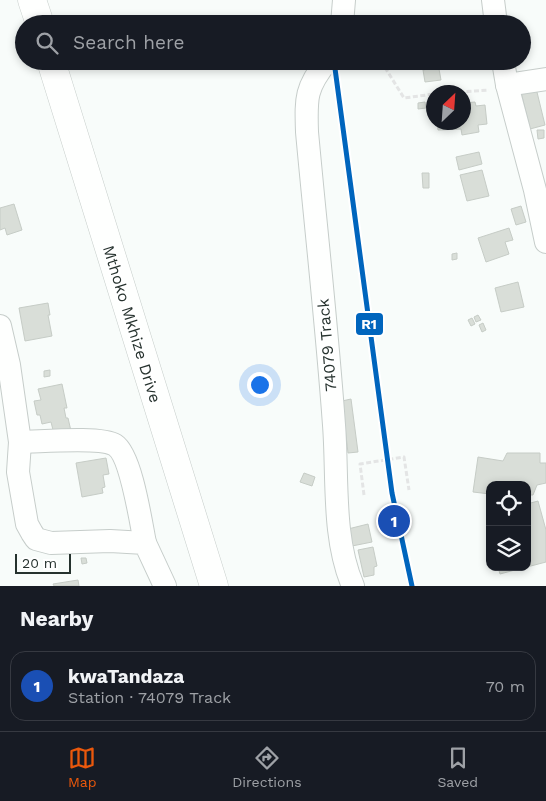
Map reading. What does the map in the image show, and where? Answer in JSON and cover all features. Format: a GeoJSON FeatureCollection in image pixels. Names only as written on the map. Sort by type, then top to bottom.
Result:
{"type":"FeatureCollection","features":[{"type":"Feature","properties":{"kind":"street"},"geometry":{"type":"LineString","coordinates":[[32,0],[37,15]]}},
{"type":"Feature","properties":{"kind":"street"},"geometry":{"type":"LineString","coordinates":[[343,15],[344,0]]}},
{"type":"Feature","properties":{"kind":"street"},"geometry":{"type":"LineString","coordinates":[[492,0],[494,15]]}},
{"type":"Feature","properties":{"kind":"street","name":"Mthoko Mkhize Drive"},"geometry":{"type":"LineString","coordinates":[[54,70],[214,586]]}},
{"type":"Feature","properties":{"kind":"street","name":"74079 Track"},"geometry":{"type":"LineString","coordinates":[[321,70],[311,84],[306,103],[307,132],[332,394],[341,544],[348,574],[353,586]]}},
{"type":"Feature","properties":{"kind":"street"},"geometry":{"type":"LineString","coordinates":[[504,70],[506,85],[535,190],[546,242]]}},
{"type":"Feature","properties":{"kind":"street"},"geometry":{"type":"LineString","coordinates":[[506,85],[546,79]]}},
{"type":"Feature","properties":{"kind":"street"},"geometry":{"type":"LineString","coordinates":[[0,326],[9,365],[20,442],[18,472],[27,524],[36,539],[51,543],[145,543]]}},
{"type":"Feature","properties":{"kind":"street"},"geometry":{"type":"LineString","coordinates":[[20,442],[91,441],[107,442],[116,446],[123,456],[133,485],[145,543],[165,586]]}},
{"type":"Feature","properties":{"kind":"path"},"geometry":{"type":"LineString","coordinates":[[387,70],[404,98],[426,95]]}},
{"type":"Feature","properties":{"kind":"path"},"geometry":{"type":"LineString","coordinates":[[471,92],[485,92],[506,85]]}},
{"type":"Feature","properties":{"kind":"path"},"geometry":{"type":"LineString","coordinates":[[364,495],[360,464],[404,457],[409,490]]}},
{"type":"Feature","properties":{"kind":"building"},"geometry":{"type":"Polygon","coordinates":[[[423,70],[439,70],[441,80],[425,82],[423,70]]]}},
{"type":"Feature","properties":{"kind":"building"},"geometry":{"type":"Polygon","coordinates":[[[536,88],[545,125],[530,129],[521,92],[536,88]]]}},
{"type":"Feature","properties":{"kind":"building"},"geometry":{"type":"Polygon","coordinates":[[[425,102],[426,108],[418,109],[418,103],[425,102]]]}},
{"type":"Feature","properties":{"kind":"building"},"geometry":{"type":"Polygon","coordinates":[[[471,102],[475,102],[476,106],[485,105],[487,124],[478,125],[479,132],[462,135],[461,130],[471,130],[471,102]]]}},
{"type":"Feature","properties":{"kind":"building"},"geometry":{"type":"Polygon","coordinates":[[[537,130],[544,130],[544,138],[538,139],[537,130]]]}},
{"type":"Feature","properties":{"kind":"building"},"geometry":{"type":"Polygon","coordinates":[[[479,152],[482,164],[459,170],[456,157],[479,152]]]}},
{"type":"Feature","properties":{"kind":"building"},"geometry":{"type":"Polygon","coordinates":[[[482,170],[489,196],[467,201],[460,175],[482,170]]]}},
{"type":"Feature","properties":{"kind":"building"},"geometry":{"type":"Polygon","coordinates":[[[422,173],[429,173],[429,188],[423,188],[422,173]]]}},
{"type":"Feature","properties":{"kind":"building"},"geometry":{"type":"Polygon","coordinates":[[[14,204],[22,230],[7,235],[5,228],[0,230],[0,208],[14,204]]]}},
{"type":"Feature","properties":{"kind":"building"},"geometry":{"type":"Polygon","coordinates":[[[521,206],[526,222],[516,225],[511,209],[521,206]]]}},
{"type":"Feature","properties":{"kind":"building"},"geometry":{"type":"Polygon","coordinates":[[[509,228],[513,240],[505,242],[509,254],[486,262],[478,238],[509,228]]]}},
{"type":"Feature","properties":{"kind":"building"},"geometry":{"type":"Polygon","coordinates":[[[457,253],[457,259],[452,260],[452,254],[457,253]]]}},
{"type":"Feature","properties":{"kind":"building"},"geometry":{"type":"Polygon","coordinates":[[[518,282],[524,307],[501,312],[495,288],[518,282]]]}},
{"type":"Feature","properties":{"kind":"building"},"geometry":{"type":"Polygon","coordinates":[[[48,303],[52,336],[25,341],[19,308],[48,303]]]}},
{"type":"Feature","properties":{"kind":"building"},"geometry":{"type":"Polygon","coordinates":[[[478,315],[481,320],[476,322],[474,317],[478,315]]]}},
{"type":"Feature","properties":{"kind":"building"},"geometry":{"type":"Polygon","coordinates":[[[472,318],[475,324],[471,326],[468,320],[472,318]]]}},
{"type":"Feature","properties":{"kind":"building"},"geometry":{"type":"Polygon","coordinates":[[[483,323],[486,330],[482,332],[479,325],[483,323]]]}},
{"type":"Feature","properties":{"kind":"building"},"geometry":{"type":"Polygon","coordinates":[[[50,370],[50,376],[44,377],[44,371],[50,370]]]}},
{"type":"Feature","properties":{"kind":"building"},"geometry":{"type":"Polygon","coordinates":[[[62,384],[67,408],[64,408],[71,431],[54,434],[51,422],[42,424],[40,415],[37,415],[34,401],[41,400],[38,389],[62,384]]]}},
{"type":"Feature","properties":{"kind":"building"},"geometry":{"type":"Polygon","coordinates":[[[351,399],[358,452],[348,453],[342,401],[351,399]]]}},
{"type":"Feature","properties":{"kind":"building"},"geometry":{"type":"Polygon","coordinates":[[[507,453],[540,453],[540,463],[546,463],[546,483],[537,485],[533,495],[531,495],[531,481],[486,481],[486,494],[473,492],[478,457],[503,461],[507,453]]]}},
{"type":"Feature","properties":{"kind":"building"},"geometry":{"type":"Polygon","coordinates":[[[106,458],[109,474],[103,475],[105,487],[102,488],[103,493],[82,497],[76,463],[106,458]]]}},
{"type":"Feature","properties":{"kind":"building"},"geometry":{"type":"Polygon","coordinates":[[[304,473],[315,477],[312,486],[300,482],[304,473]]]}},
{"type":"Feature","properties":{"kind":"building"},"geometry":{"type":"Polygon","coordinates":[[[538,501],[546,530],[546,562],[531,566],[531,526],[531,503],[538,501]]]}},
{"type":"Feature","properties":{"kind":"building"},"geometry":{"type":"Polygon","coordinates":[[[368,524],[372,542],[347,547],[344,530],[368,524]]]}},
{"type":"Feature","properties":{"kind":"building"},"geometry":{"type":"Polygon","coordinates":[[[373,547],[377,566],[374,567],[374,575],[364,577],[358,550],[373,547]]]}},
{"type":"Feature","properties":{"kind":"building"},"geometry":{"type":"Polygon","coordinates":[[[81,558],[86,558],[87,563],[82,564],[81,558]]]}},
{"type":"Feature","properties":{"kind":"building"},"geometry":{"type":"Polygon","coordinates":[[[499,571],[511,571],[500,574],[499,571]]]}},
{"type":"Feature","properties":{"kind":"building"},"geometry":{"type":"Polygon","coordinates":[[[78,580],[79,586],[54,586],[53,584],[78,580]]]}},
{"type":"Feature","properties":{"kind":"transit line","name":"R1"},"geometry":{"type":"LineString","coordinates":[[335,70],[392,493],[412,586]]}},
{"type":"Feature","properties":{"kind":"place","name":"kwaTandaza"},"geometry":{"type":"Point","coordinates":[394,521]}}]}
